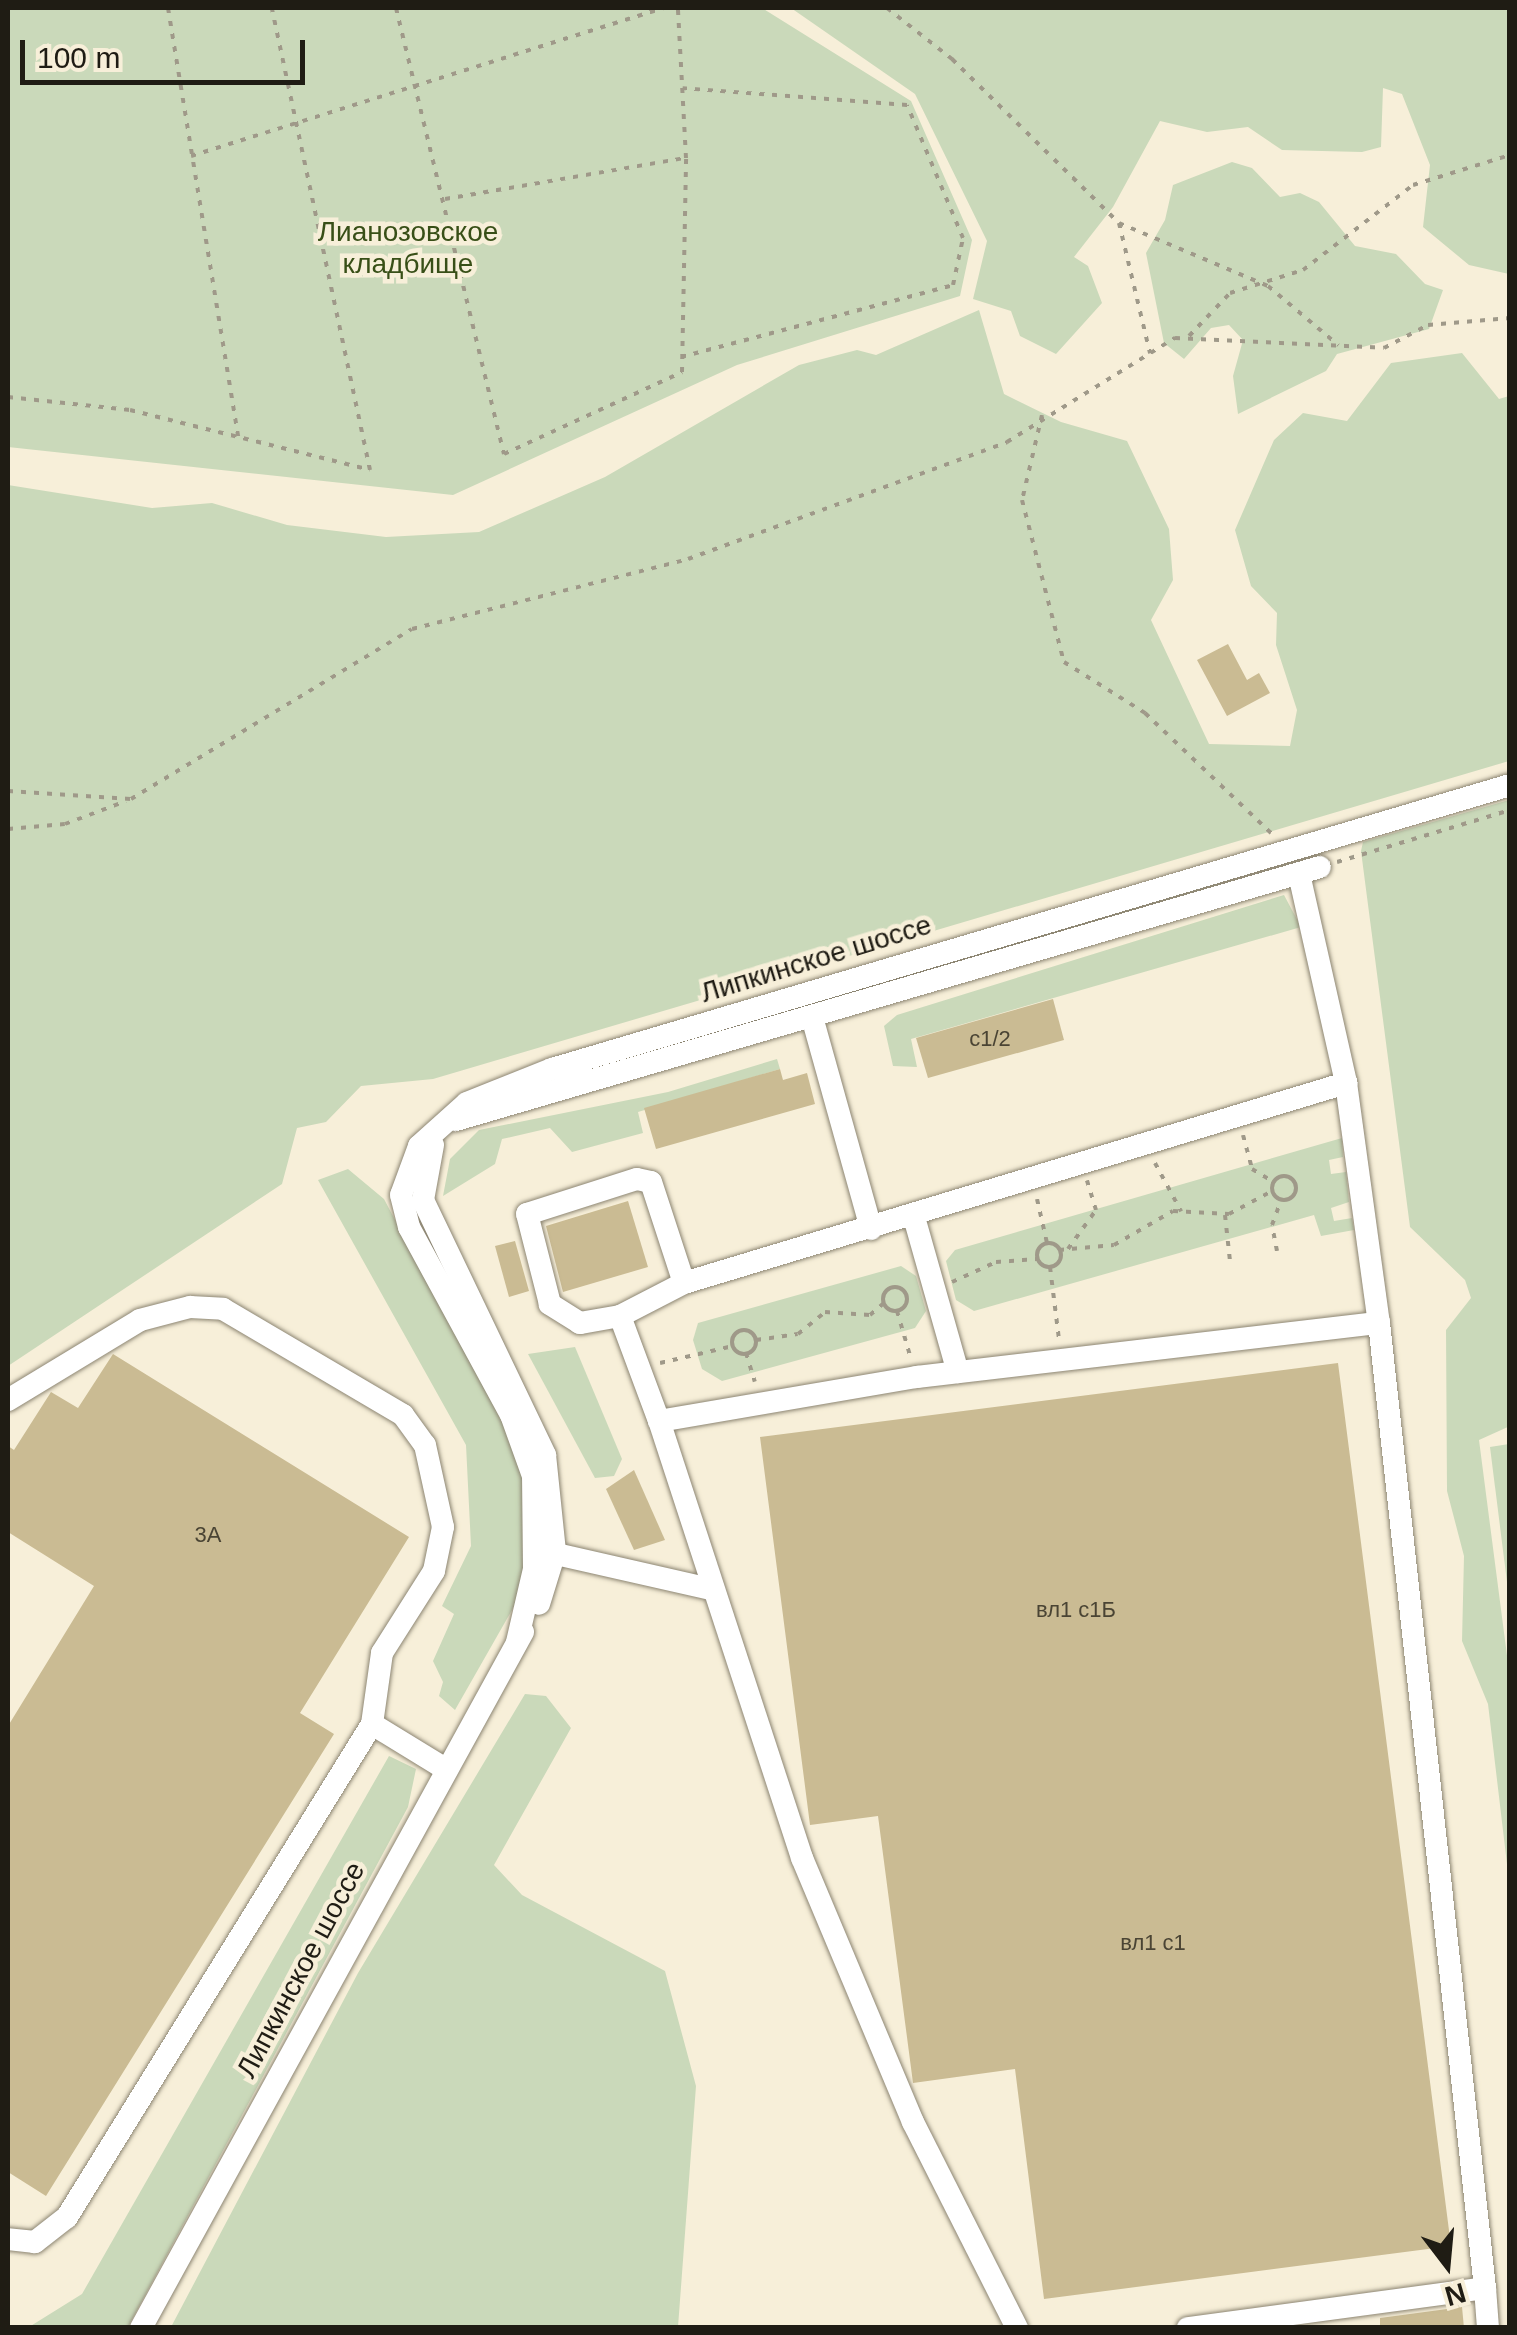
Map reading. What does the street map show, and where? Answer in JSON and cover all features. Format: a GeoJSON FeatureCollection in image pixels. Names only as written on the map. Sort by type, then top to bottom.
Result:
{"type":"FeatureCollection","features":[{"type":"Feature","properties":{"kind":"street","name":"Липкинское шоссе"},"geometry":{"type":"LineString","coordinates":[[545,1551],[522,1440],[404,1212],[410,1162],[467,1103],[552,1069],[1510,786]]}},
{"type":"Feature","properties":{"kind":"street"},"geometry":{"type":"LineString","coordinates":[[443,1124],[1309,870],[1346,1083],[1379,1323],[1488,2328]]}},
{"type":"Feature","properties":{"kind":"street"},"geometry":{"type":"LineString","coordinates":[[812,1017],[872,1229]]}},
{"type":"Feature","properties":{"kind":"street"},"geometry":{"type":"LineString","coordinates":[[684,1283],[651,1182],[637,1179],[527,1214],[550,1304],[580,1323],[620,1316],[684,1283],[914,1217],[1346,1083]]}},
{"type":"Feature","properties":{"kind":"street","name":"Липкинское шоссе"},"geometry":{"type":"LineString","coordinates":[[142,2328],[516,1642],[545,1551],[538,1434],[436,1228],[422,1176],[443,1124]]}},
{"type":"Feature","properties":{"kind":"street"},"geometry":{"type":"LineString","coordinates":[[410,1162],[418,1203],[436,1228]]}},
{"type":"Feature","properties":{"kind":"street"},"geometry":{"type":"LineString","coordinates":[[914,1217],[958,1372]]}},
{"type":"Feature","properties":{"kind":"street"},"geometry":{"type":"LineString","coordinates":[[8,1400],[140,1320],[208,1306],[239,1314],[403,1415],[433,1471],[443,1549],[382,1654],[372,1724],[67,2217],[35,2242],[8,2239]]}},
{"type":"Feature","properties":{"kind":"street"},"geometry":{"type":"LineString","coordinates":[[620,1316],[659,1421],[710,1589],[802,1858],[914,2122],[1017,2328]]}},
{"type":"Feature","properties":{"kind":"street"},"geometry":{"type":"LineString","coordinates":[[659,1421],[760,1399],[958,1372],[1379,1323]]}},
{"type":"Feature","properties":{"kind":"street"},"geometry":{"type":"LineString","coordinates":[[545,1551],[710,1589]]}},
{"type":"Feature","properties":{"kind":"street"},"geometry":{"type":"LineString","coordinates":[[372,1724],[444,1768]]}},
{"type":"Feature","properties":{"kind":"street"},"geometry":{"type":"LineString","coordinates":[[1188,2328],[1485,2288]]}},
{"type":"Feature","properties":{"kind":"path"},"geometry":{"type":"LineString","coordinates":[[168,8],[238,436]]}},
{"type":"Feature","properties":{"kind":"path"},"geometry":{"type":"LineString","coordinates":[[8,397],[40,395],[238,436],[370,470],[300,121],[272,8]]}},
{"type":"Feature","properties":{"kind":"path"},"geometry":{"type":"LineString","coordinates":[[396,8],[504,454],[682,372],[686,158],[678,8]]}},
{"type":"Feature","properties":{"kind":"path"},"geometry":{"type":"LineString","coordinates":[[191,156],[663,8]]}},
{"type":"Feature","properties":{"kind":"path"},"geometry":{"type":"LineString","coordinates":[[887,8],[952,58],[1118,223],[1268,286],[1340,347]]}},
{"type":"Feature","properties":{"kind":"path"},"geometry":{"type":"LineString","coordinates":[[681,357],[954,285],[963,238],[907,105],[683,88]]}},
{"type":"Feature","properties":{"kind":"path"},"geometry":{"type":"LineString","coordinates":[[443,199],[686,158]]}},
{"type":"Feature","properties":{"kind":"path"},"geometry":{"type":"LineString","coordinates":[[8,829],[64,824],[131,799],[412,629],[688,559],[1007,442],[1042,415],[1189,336],[1230,293],[1268,286],[1303,270],[1413,185],[1510,158]]}},
{"type":"Feature","properties":{"kind":"path"},"geometry":{"type":"LineString","coordinates":[[1118,223],[1150,355]]}},
{"type":"Feature","properties":{"kind":"path"},"geometry":{"type":"LineString","coordinates":[[1189,336],[1384,348],[1428,326],[1510,318]]}},
{"type":"Feature","properties":{"kind":"path"},"geometry":{"type":"LineString","coordinates":[[1042,415],[1022,500],[1064,662],[1145,713],[1291,849]]}},
{"type":"Feature","properties":{"kind":"path"},"geometry":{"type":"LineString","coordinates":[[8,792],[131,799]]}},
{"type":"Feature","properties":{"kind":"path"},"geometry":{"type":"LineString","coordinates":[[1309,870],[1510,810]]}},
{"type":"Feature","properties":{"kind":"path"},"geometry":{"type":"LineString","coordinates":[[1237,1117],[1252,1169],[1274,1182]]}},
{"type":"Feature","properties":{"kind":"path"},"geometry":{"type":"LineString","coordinates":[[1148,1144],[1163,1190],[1180,1211]]}},
{"type":"Feature","properties":{"kind":"path"},"geometry":{"type":"LineString","coordinates":[[1068,1249],[1096,1210],[1082,1165]]}},
{"type":"Feature","properties":{"kind":"path"},"geometry":{"type":"LineString","coordinates":[[1274,1182],[1286,1176],[1294,1183],[1294,1194],[1281,1200],[1272,1225],[1276,1251]]}},
{"type":"Feature","properties":{"kind":"path"},"geometry":{"type":"LineString","coordinates":[[1033,1180],[1047,1244],[1038,1259]]}},
{"type":"Feature","properties":{"kind":"path"},"geometry":{"type":"LineString","coordinates":[[1272,1191],[1274,1182]]}},
{"type":"Feature","properties":{"kind":"path"},"geometry":{"type":"LineString","coordinates":[[1272,1191],[1281,1200]]}},
{"type":"Feature","properties":{"kind":"path"},"geometry":{"type":"LineString","coordinates":[[1047,1244],[1060,1250],[1114,1245],[1180,1211],[1224,1215],[1272,1191]]}},
{"type":"Feature","properties":{"kind":"path"},"geometry":{"type":"LineString","coordinates":[[1224,1215],[1230,1261]]}},
{"type":"Feature","properties":{"kind":"path"},"geometry":{"type":"LineString","coordinates":[[1060,1250],[1050,1267],[1062,1360]]}},
{"type":"Feature","properties":{"kind":"path"},"geometry":{"type":"LineString","coordinates":[[897,1311],[907,1297],[996,1262],[1038,1259],[1050,1267]]}},
{"type":"Feature","properties":{"kind":"path"},"geometry":{"type":"LineString","coordinates":[[733,1346],[742,1330],[756,1340],[798,1334],[825,1312],[870,1315],[884,1303],[893,1287],[907,1297]]}},
{"type":"Feature","properties":{"kind":"path"},"geometry":{"type":"LineString","coordinates":[[884,1303],[897,1311],[917,1378]]}},
{"type":"Feature","properties":{"kind":"path"},"geometry":{"type":"LineString","coordinates":[[746,1354],[756,1340]]}},
{"type":"Feature","properties":{"kind":"path"},"geometry":{"type":"LineString","coordinates":[[639,1368],[733,1346],[746,1354],[760,1399]]}},
{"type":"Feature","properties":{"kind":"green space","name":"Лианозовское кладбище"},"geometry":{"type":"Polygon","coordinates":[[[8,8],[762,8],[911,101],[972,240],[960,296],[737,365],[453,495],[8,447],[8,8]]]}},
{"type":"Feature","properties":{"kind":"green space"},"geometry":{"type":"Polygon","coordinates":[[[791,8],[1509,8],[1509,274],[1469,265],[1423,227],[1430,165],[1402,94],[1383,88],[1381,147],[1362,152],[1282,150],[1248,127],[1207,132],[1160,121],[1113,207],[1074,257],[1088,266],[1102,303],[1056,354],[1020,336],[1011,311],[973,299],[987,241],[915,94],[791,8]]]}},
{"type":"Feature","properties":{"kind":"green space"},"geometry":{"type":"Polygon","coordinates":[[[1232,162],[1252,168],[1280,197],[1300,193],[1319,202],[1355,246],[1396,254],[1425,284],[1443,290],[1429,329],[1337,354],[1326,371],[1238,414],[1233,376],[1243,340],[1229,325],[1211,328],[1184,359],[1164,343],[1146,253],[1165,220],[1173,185],[1232,162]]]}},
{"type":"Feature","properties":{"kind":"green space"},"geometry":{"type":"Polygon","coordinates":[[[979,310],[1004,394],[1061,422],[1127,441],[1169,529],[1173,580],[1151,620],[1209,744],[1290,746],[1297,710],[1276,645],[1277,613],[1251,586],[1235,530],[1274,440],[1303,413],[1347,421],[1391,363],[1462,353],[1499,399],[1509,396],[1509,761],[433,1079],[361,1086],[326,1122],[297,1128],[282,1184],[8,1366],[8,485],[152,508],[212,503],[287,525],[386,537],[479,532],[605,477],[799,365],[857,350],[876,355],[979,310]]]}},
{"type":"Feature","properties":{"kind":"green space"},"geometry":{"type":"Polygon","coordinates":[[[1509,800],[1510,1426],[1479,1440],[1509,1671],[1509,1881],[1488,1704],[1462,1641],[1464,1556],[1447,1491],[1446,1330],[1471,1298],[1465,1280],[1410,1227],[1361,851],[1363,842],[1509,800]]]}},
{"type":"Feature","properties":{"kind":"green space"},"geometry":{"type":"Polygon","coordinates":[[[1284,895],[1301,927],[911,1039],[917,1067],[893,1066],[884,1026],[897,1015],[1284,895]]]}},
{"type":"Feature","properties":{"kind":"green space"},"geometry":{"type":"Polygon","coordinates":[[[777,1059],[780,1069],[638,1112],[643,1133],[572,1152],[550,1128],[502,1139],[495,1164],[443,1196],[450,1159],[479,1130],[668,1092],[777,1059]]]}},
{"type":"Feature","properties":{"kind":"green space"},"geometry":{"type":"Polygon","coordinates":[[[1342,1138],[1343,1157],[1329,1160],[1331,1174],[1346,1172],[1349,1202],[1331,1208],[1334,1221],[1352,1218],[1354,1230],[1321,1236],[1314,1215],[974,1311],[956,1300],[946,1261],[955,1250],[1342,1138]]]}},
{"type":"Feature","properties":{"kind":"green space"},"geometry":{"type":"Polygon","coordinates":[[[348,1169],[384,1199],[520,1456],[528,1530],[520,1596],[455,1710],[439,1696],[443,1682],[433,1661],[454,1614],[442,1606],[471,1546],[466,1445],[318,1180],[348,1169]]]}},
{"type":"Feature","properties":{"kind":"green space"},"geometry":{"type":"Polygon","coordinates":[[[901,1266],[916,1276],[926,1311],[915,1328],[722,1381],[702,1369],[693,1340],[698,1323],[901,1266]]]}},
{"type":"Feature","properties":{"kind":"green space"},"geometry":{"type":"Polygon","coordinates":[[[575,1347],[622,1459],[614,1476],[595,1478],[528,1354],[575,1347]]]}},
{"type":"Feature","properties":{"kind":"green space"},"geometry":{"type":"Polygon","coordinates":[[[1510,1444],[1509,1598],[1490,1447],[1510,1444]]]}},
{"type":"Feature","properties":{"kind":"green space"},"geometry":{"type":"Polygon","coordinates":[[[525,1694],[546,1696],[571,1728],[494,1865],[522,1895],[665,1971],[696,2086],[678,2327],[171,2327],[358,1973],[525,1694]]]}},
{"type":"Feature","properties":{"kind":"green space"},"geometry":{"type":"Polygon","coordinates":[[[389,1756],[416,1769],[408,1807],[128,2327],[29,2327],[82,2294],[389,1756]]]}},
{"type":"Feature","properties":{"kind":"building"},"geometry":{"type":"Polygon","coordinates":[[[1228,644],[1247,680],[1259,673],[1270,693],[1227,716],[1197,660],[1228,644]]]}},
{"type":"Feature","properties":{"kind":"building"},"geometry":{"type":"Polygon","coordinates":[[[1053,999],[1064,1040],[928,1078],[916,1038],[1053,999]]]}},
{"type":"Feature","properties":{"kind":"building"},"geometry":{"type":"Polygon","coordinates":[[[780,1069],[783,1080],[807,1073],[815,1104],[656,1149],[644,1108],[780,1069]]]}},
{"type":"Feature","properties":{"kind":"building"},"geometry":{"type":"Polygon","coordinates":[[[628,1201],[648,1267],[563,1292],[546,1226],[628,1201]]]}},
{"type":"Feature","properties":{"kind":"building"},"geometry":{"type":"Polygon","coordinates":[[[515,1241],[529,1291],[509,1297],[495,1246],[515,1241]]]}},
{"type":"Feature","properties":{"kind":"building"},"geometry":{"type":"Polygon","coordinates":[[[113,1354],[409,1537],[300,1713],[334,1734],[46,2196],[8,2172],[8,1726],[94,1586],[8,1532],[8,1446],[14,1450],[51,1392],[78,1408],[113,1354]]]}},
{"type":"Feature","properties":{"kind":"building"},"geometry":{"type":"Polygon","coordinates":[[[1338,1363],[1451,2246],[1044,2299],[1015,2069],[913,2083],[878,1816],[810,1825],[760,1437],[1338,1363]]]}},
{"type":"Feature","properties":{"kind":"building"},"geometry":{"type":"Polygon","coordinates":[[[634,1470],[665,1540],[634,1550],[606,1489],[634,1470]]]}},
{"type":"Feature","properties":{"kind":"building"},"geometry":{"type":"Polygon","coordinates":[[[1462,2307],[1464,2328],[1380,2328],[1380,2318],[1462,2307]]]}}]}
